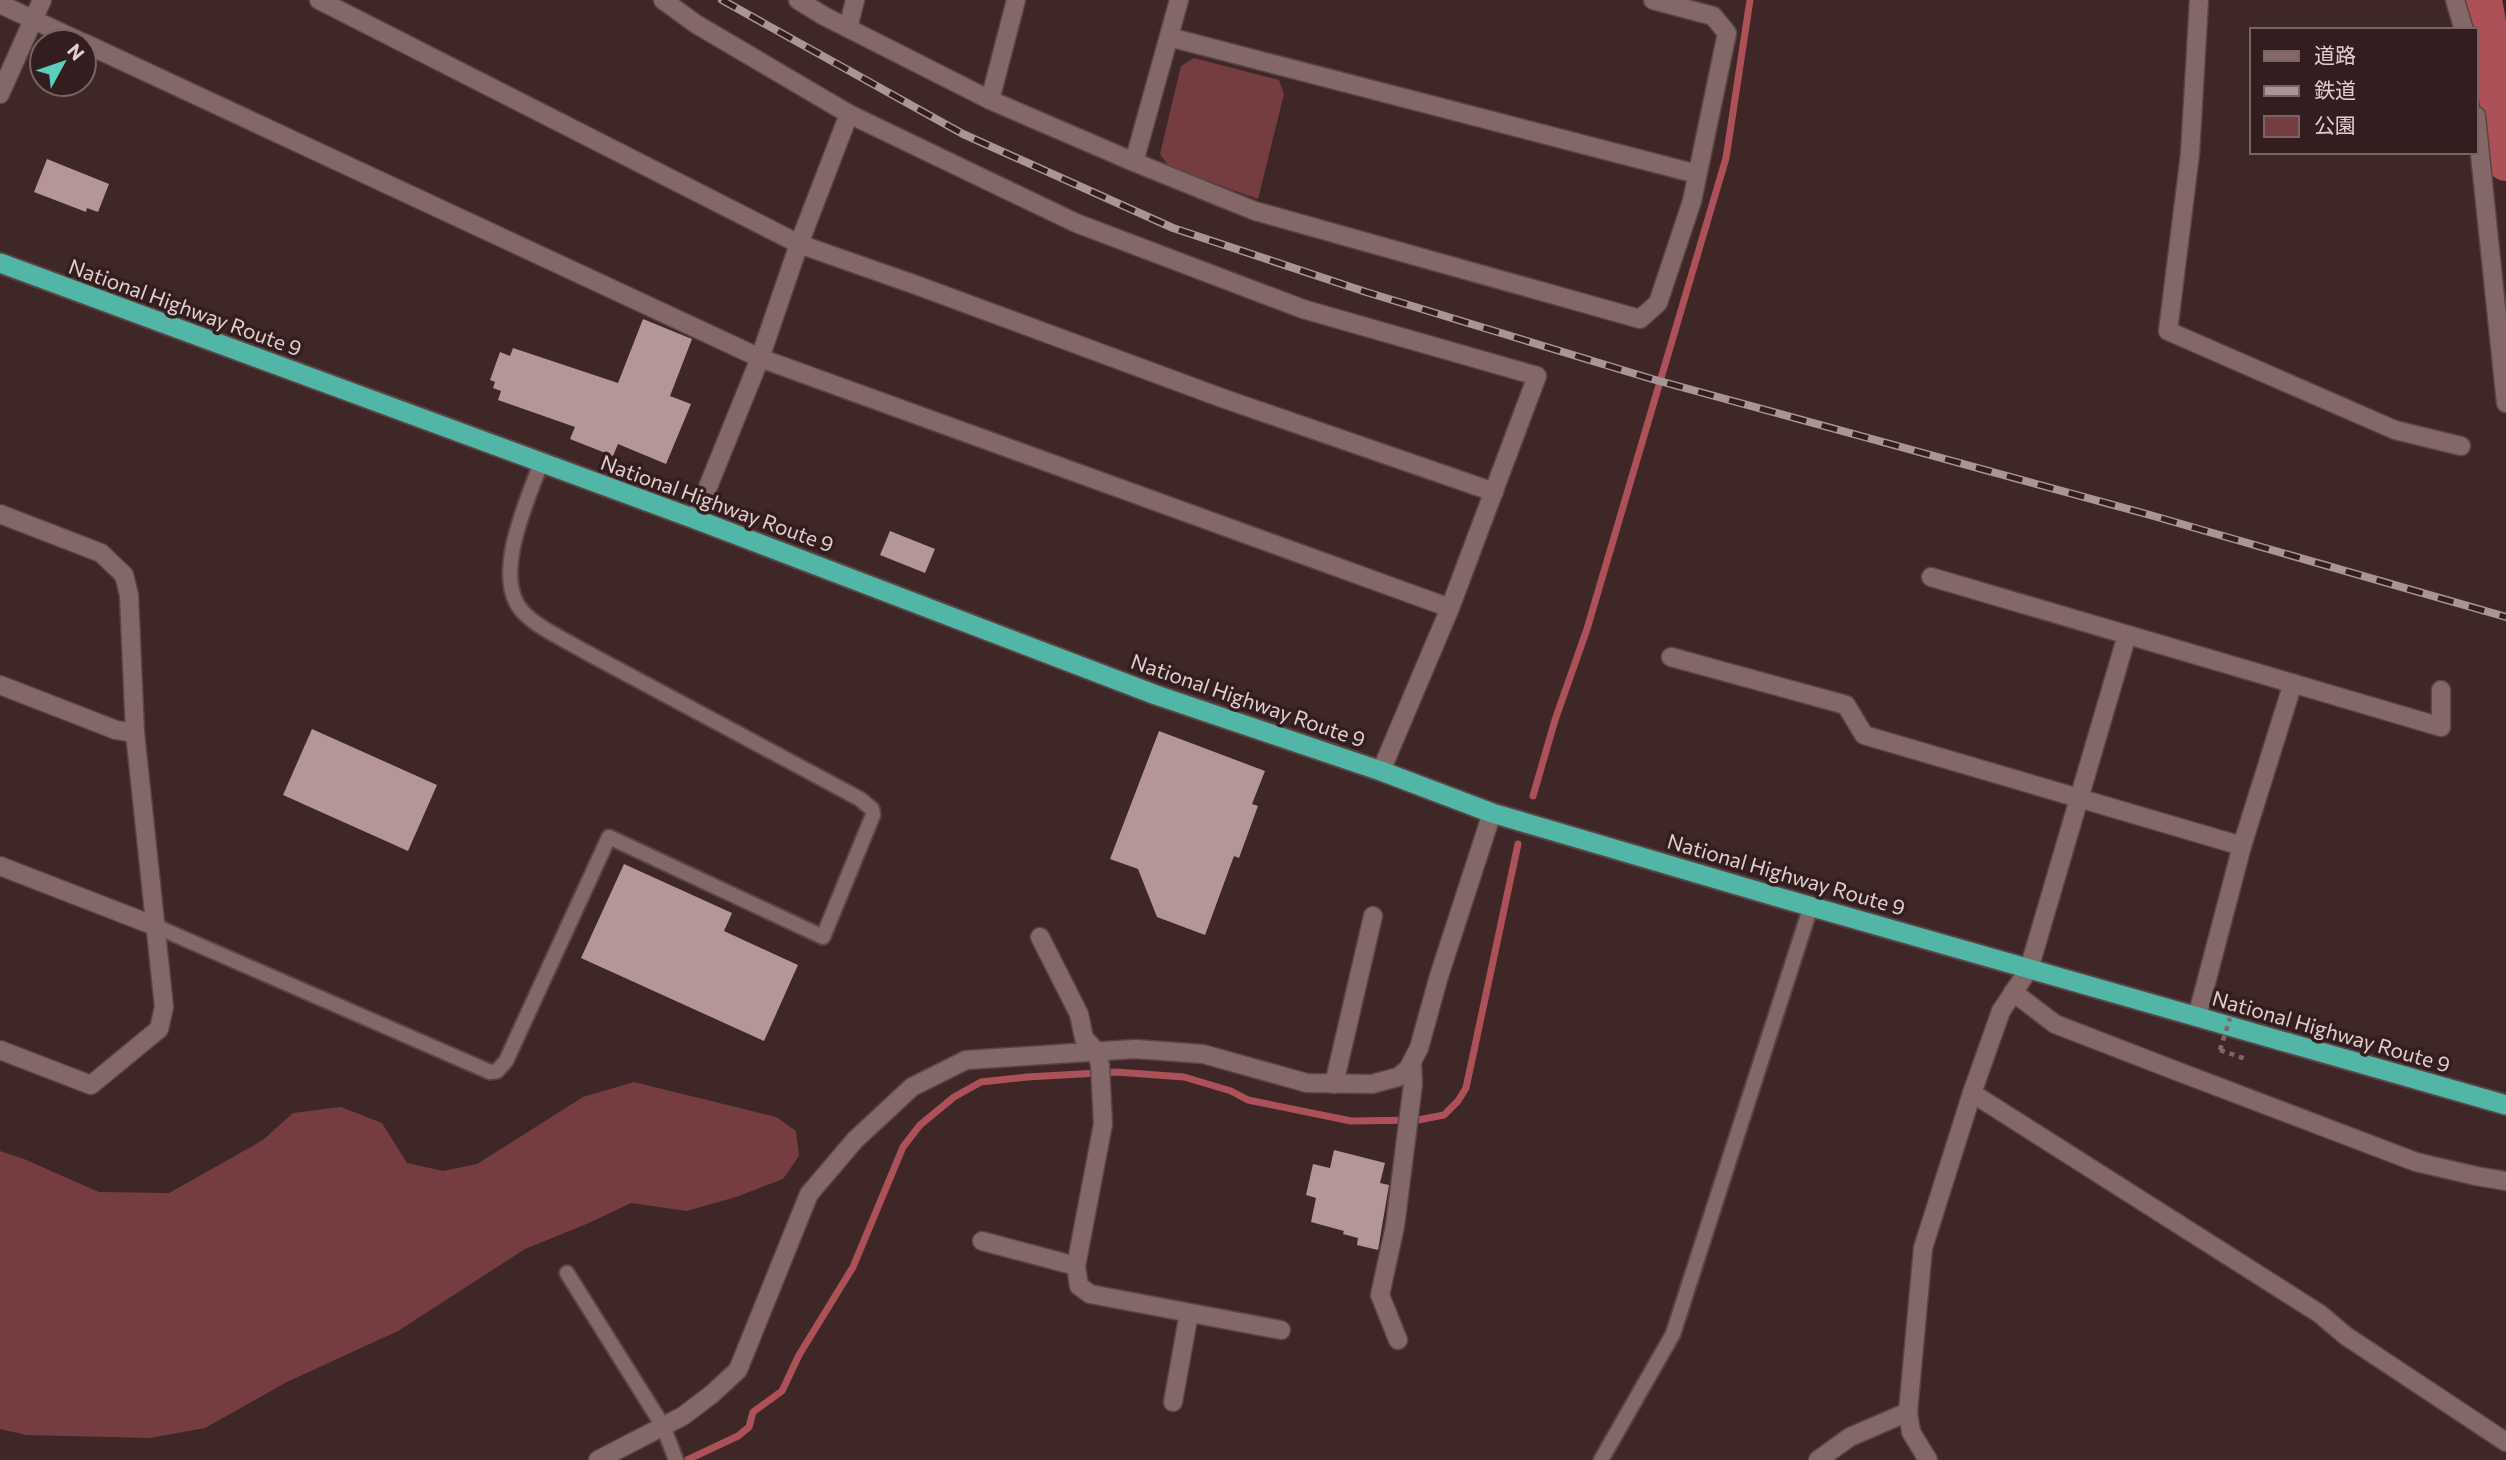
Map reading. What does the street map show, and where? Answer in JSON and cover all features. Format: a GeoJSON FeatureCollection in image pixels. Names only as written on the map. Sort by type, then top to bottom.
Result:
{"type":"FeatureCollection","features":[{"type":"Feature","properties":{"kind":"highway","name":"National Highway Route 9"},"geometry":{"type":"LineString","coordinates":[[0,263],[695,519],[1156,695],[1381,771],[1492,813],[2506,1105]]}},
{"type":"Feature","properties":{"kind":"street"},"geometry":{"type":"LineString","coordinates":[[0,94],[43,0]]}},
{"type":"Feature","properties":{"kind":"street"},"geometry":{"type":"LineString","coordinates":[[318,0],[799,244],[1209,394],[1494,492]]}},
{"type":"Feature","properties":{"kind":"street"},"geometry":{"type":"LineString","coordinates":[[663,0],[696,24],[849,114],[1076,223],[1303,309],[1537,376],[1450,608],[1381,771]]}},
{"type":"Feature","properties":{"kind":"street"},"geometry":{"type":"LineString","coordinates":[[799,0],[990,100],[1255,211],[1640,319],[1658,303],[1692,201],[1727,33],[1713,16],[1653,0]]}},
{"type":"Feature","properties":{"kind":"street"},"geometry":{"type":"LineString","coordinates":[[848,28],[855,0]]}},
{"type":"Feature","properties":{"kind":"street"},"geometry":{"type":"LineString","coordinates":[[990,100],[1016,0]]}},
{"type":"Feature","properties":{"kind":"street"},"geometry":{"type":"LineString","coordinates":[[1135,162],[1179,0]]}},
{"type":"Feature","properties":{"kind":"street"},"geometry":{"type":"LineString","coordinates":[[2199,0],[2190,154],[2168,331],[2395,430],[2461,446]]}},
{"type":"Feature","properties":{"kind":"street"},"geometry":{"type":"LineString","coordinates":[[2455,0],[2462,28]]}},
{"type":"Feature","properties":{"kind":"street"},"geometry":{"type":"LineString","coordinates":[[0,4],[51,28]]}},
{"type":"Feature","properties":{"kind":"street"},"geometry":{"type":"LineString","coordinates":[[1168,37],[1697,174]]}},
{"type":"Feature","properties":{"kind":"street"},"geometry":{"type":"LineString","coordinates":[[98,50],[760,358],[1450,608]]}},
{"type":"Feature","properties":{"kind":"street"},"geometry":{"type":"LineString","coordinates":[[695,519],[760,358],[799,244],[849,114]]}},
{"type":"Feature","properties":{"kind":"street"},"geometry":{"type":"LineString","coordinates":[[2478,135],[2506,403]]}},
{"type":"Feature","properties":{"kind":"street"},"geometry":{"type":"LineString","coordinates":[[0,514],[101,553],[124,575],[129,595],[135,733],[164,1007],[159,1029],[91,1085],[0,1050]]}},
{"type":"Feature","properties":{"kind":"street"},"geometry":{"type":"LineString","coordinates":[[1931,578],[2441,727],[2441,690]]}},
{"type":"Feature","properties":{"kind":"street"},"geometry":{"type":"LineString","coordinates":[[1928,1460],[1911,1432],[1908,1412],[1923,1248],[2001,1011],[2029,969],[2127,635]]}},
{"type":"Feature","properties":{"kind":"street"},"geometry":{"type":"LineString","coordinates":[[1671,657],[1846,705],[1864,735],[2242,846]]}},
{"type":"Feature","properties":{"kind":"street"},"geometry":{"type":"LineString","coordinates":[[2197,1017],[2242,846],[2293,683]]}},
{"type":"Feature","properties":{"kind":"street"},"geometry":{"type":"LineString","coordinates":[[0,685],[116,730],[135,733]]}},
{"type":"Feature","properties":{"kind":"street"},"geometry":{"type":"LineString","coordinates":[[598,1460],[683,1416],[738,1370],[809,1194],[855,1140],[912,1087],[966,1060],[1100,1065],[1135,1049],[1203,1054],[1296,1081],[1373,1084],[1392,1080],[1404,1073],[1419,1048],[1438,976],[1492,813]]}},
{"type":"Feature","properties":{"kind":"street"},"geometry":{"type":"LineString","coordinates":[[0,866],[155,926]]}},
{"type":"Feature","properties":{"kind":"street"},"geometry":{"type":"LineString","coordinates":[[1334,1084],[1373,916]]}},
{"type":"Feature","properties":{"kind":"street"},"geometry":{"type":"LineString","coordinates":[[1040,937],[1079,1014],[1084,1038],[1100,1065],[1103,1124],[1076,1266],[1079,1286],[1090,1294],[1281,1330]]}},
{"type":"Feature","properties":{"kind":"street"},"geometry":{"type":"LineString","coordinates":[[2013,992],[2055,1024],[2187,1075],[2416,1161],[2506,1181]]}},
{"type":"Feature","properties":{"kind":"street"},"geometry":{"type":"LineString","coordinates":[[1398,1340],[1380,1294],[1395,1226],[1413,1084],[1412,1063]]}},
{"type":"Feature","properties":{"kind":"street"},"geometry":{"type":"LineString","coordinates":[[1972,1093],[2320,1314],[2346,1336],[2506,1442]]}},
{"type":"Feature","properties":{"kind":"street"},"geometry":{"type":"LineString","coordinates":[[982,1241],[1076,1266]]}},
{"type":"Feature","properties":{"kind":"street"},"geometry":{"type":"LineString","coordinates":[[1172,1402],[1189,1313]]}},
{"type":"Feature","properties":{"kind":"street"},"geometry":{"type":"LineString","coordinates":[[1818,1460],[1850,1437],[1908,1412]]}},
{"type":"Feature","properties":{"kind":"lane"},"geometry":{"type":"LineString","coordinates":[[155,926],[490,1072],[497,1071],[506,1061],[609,837],[823,937],[873,816],[872,809],[860,799],[582,650],[537,624],[522,611],[511,591],[508,568],[527,499],[541,463]]}},
{"type":"Feature","properties":{"kind":"lane"},"geometry":{"type":"LineString","coordinates":[[1601,1460],[1673,1334],[1811,906]]}},
{"type":"Feature","properties":{"kind":"lane"},"geometry":{"type":"LineString","coordinates":[[567,1273],[663,1426],[676,1460]]}},
{"type":"Feature","properties":{"kind":"path"},"geometry":{"type":"LineString","coordinates":[[2230,1018],[2220,1050],[2246,1059]]}},
{"type":"Feature","properties":{"kind":"green space"},"geometry":{"type":"Polygon","coordinates":[[[1194,58],[1279,80],[1284,94],[1258,199],[1169,167],[1160,154],[1181,66],[1194,58]]]}},
{"type":"Feature","properties":{"kind":"green space"},"geometry":{"type":"Polygon","coordinates":[[[634,1082],[776,1117],[796,1131],[799,1156],[783,1179],[736,1197],[687,1211],[631,1203],[525,1249],[398,1331],[287,1382],[205,1428],[150,1438],[26,1435],[0,1429],[0,1151],[99,1192],[169,1193],[263,1140],[293,1113],[341,1107],[382,1123],[407,1163],[443,1171],[477,1164],[583,1097],[634,1082]]]}},
{"type":"Feature","properties":{"kind":"building"},"geometry":{"type":"Polygon","coordinates":[[[47,159],[109,184],[98,212],[87,208],[86,212],[34,192],[47,159]]]}},
{"type":"Feature","properties":{"kind":"building"},"geometry":{"type":"Polygon","coordinates":[[[643,319],[692,339],[670,396],[691,404],[666,464],[618,444],[613,456],[570,439],[575,427],[498,400],[501,391],[493,388],[495,382],[490,380],[500,352],[510,356],[513,348],[618,383],[643,319]]]}},
{"type":"Feature","properties":{"kind":"building"},"geometry":{"type":"Polygon","coordinates":[[[890,531],[935,549],[925,573],[880,555],[890,531]]]}},
{"type":"Feature","properties":{"kind":"building"},"geometry":{"type":"Polygon","coordinates":[[[312,729],[437,785],[408,851],[283,795],[312,729]]]}},
{"type":"Feature","properties":{"kind":"building"},"geometry":{"type":"Polygon","coordinates":[[[1159,731],[1265,771],[1252,804],[1258,806],[1239,858],[1234,856],[1205,935],[1157,917],[1138,869],[1110,859],[1159,731]]]}},
{"type":"Feature","properties":{"kind":"building"},"geometry":{"type":"Polygon","coordinates":[[[624,864],[732,913],[724,931],[798,965],[764,1041],[581,958],[624,864]]]}},
{"type":"Feature","properties":{"kind":"building"},"geometry":{"type":"Polygon","coordinates":[[[1334,1150],[1385,1163],[1380,1183],[1389,1185],[1378,1250],[1357,1245],[1358,1238],[1343,1234],[1344,1231],[1311,1222],[1316,1198],[1306,1195],[1313,1164],[1330,1168],[1334,1150]]]}},
{"type":"Feature","properties":{"kind":"waterway"},"geometry":{"type":"LineString","coordinates":[[1533,796],[1555,720],[1587,629],[1726,158],[1750,0]]}},
{"type":"Feature","properties":{"kind":"waterway"},"geometry":{"type":"LineString","coordinates":[[2482,0],[2499,98],[2506,161]]}},
{"type":"Feature","properties":{"kind":"waterway"},"geometry":{"type":"LineString","coordinates":[[687,1460],[738,1436],[749,1427],[753,1412],[782,1391],[799,1355],[853,1267],[903,1147],[920,1125],[954,1097],[981,1082],[1116,1072],[1184,1077],[1231,1091],[1248,1100],[1351,1121],[1418,1120],[1444,1115],[1466,1088],[1518,844]]}},
{"type":"Feature","properties":{"kind":"railway"},"geometry":{"type":"LineString","coordinates":[[722,0],[963,134],[1173,228],[1366,292],[1652,379],[2150,515],[2506,617]]}}]}
